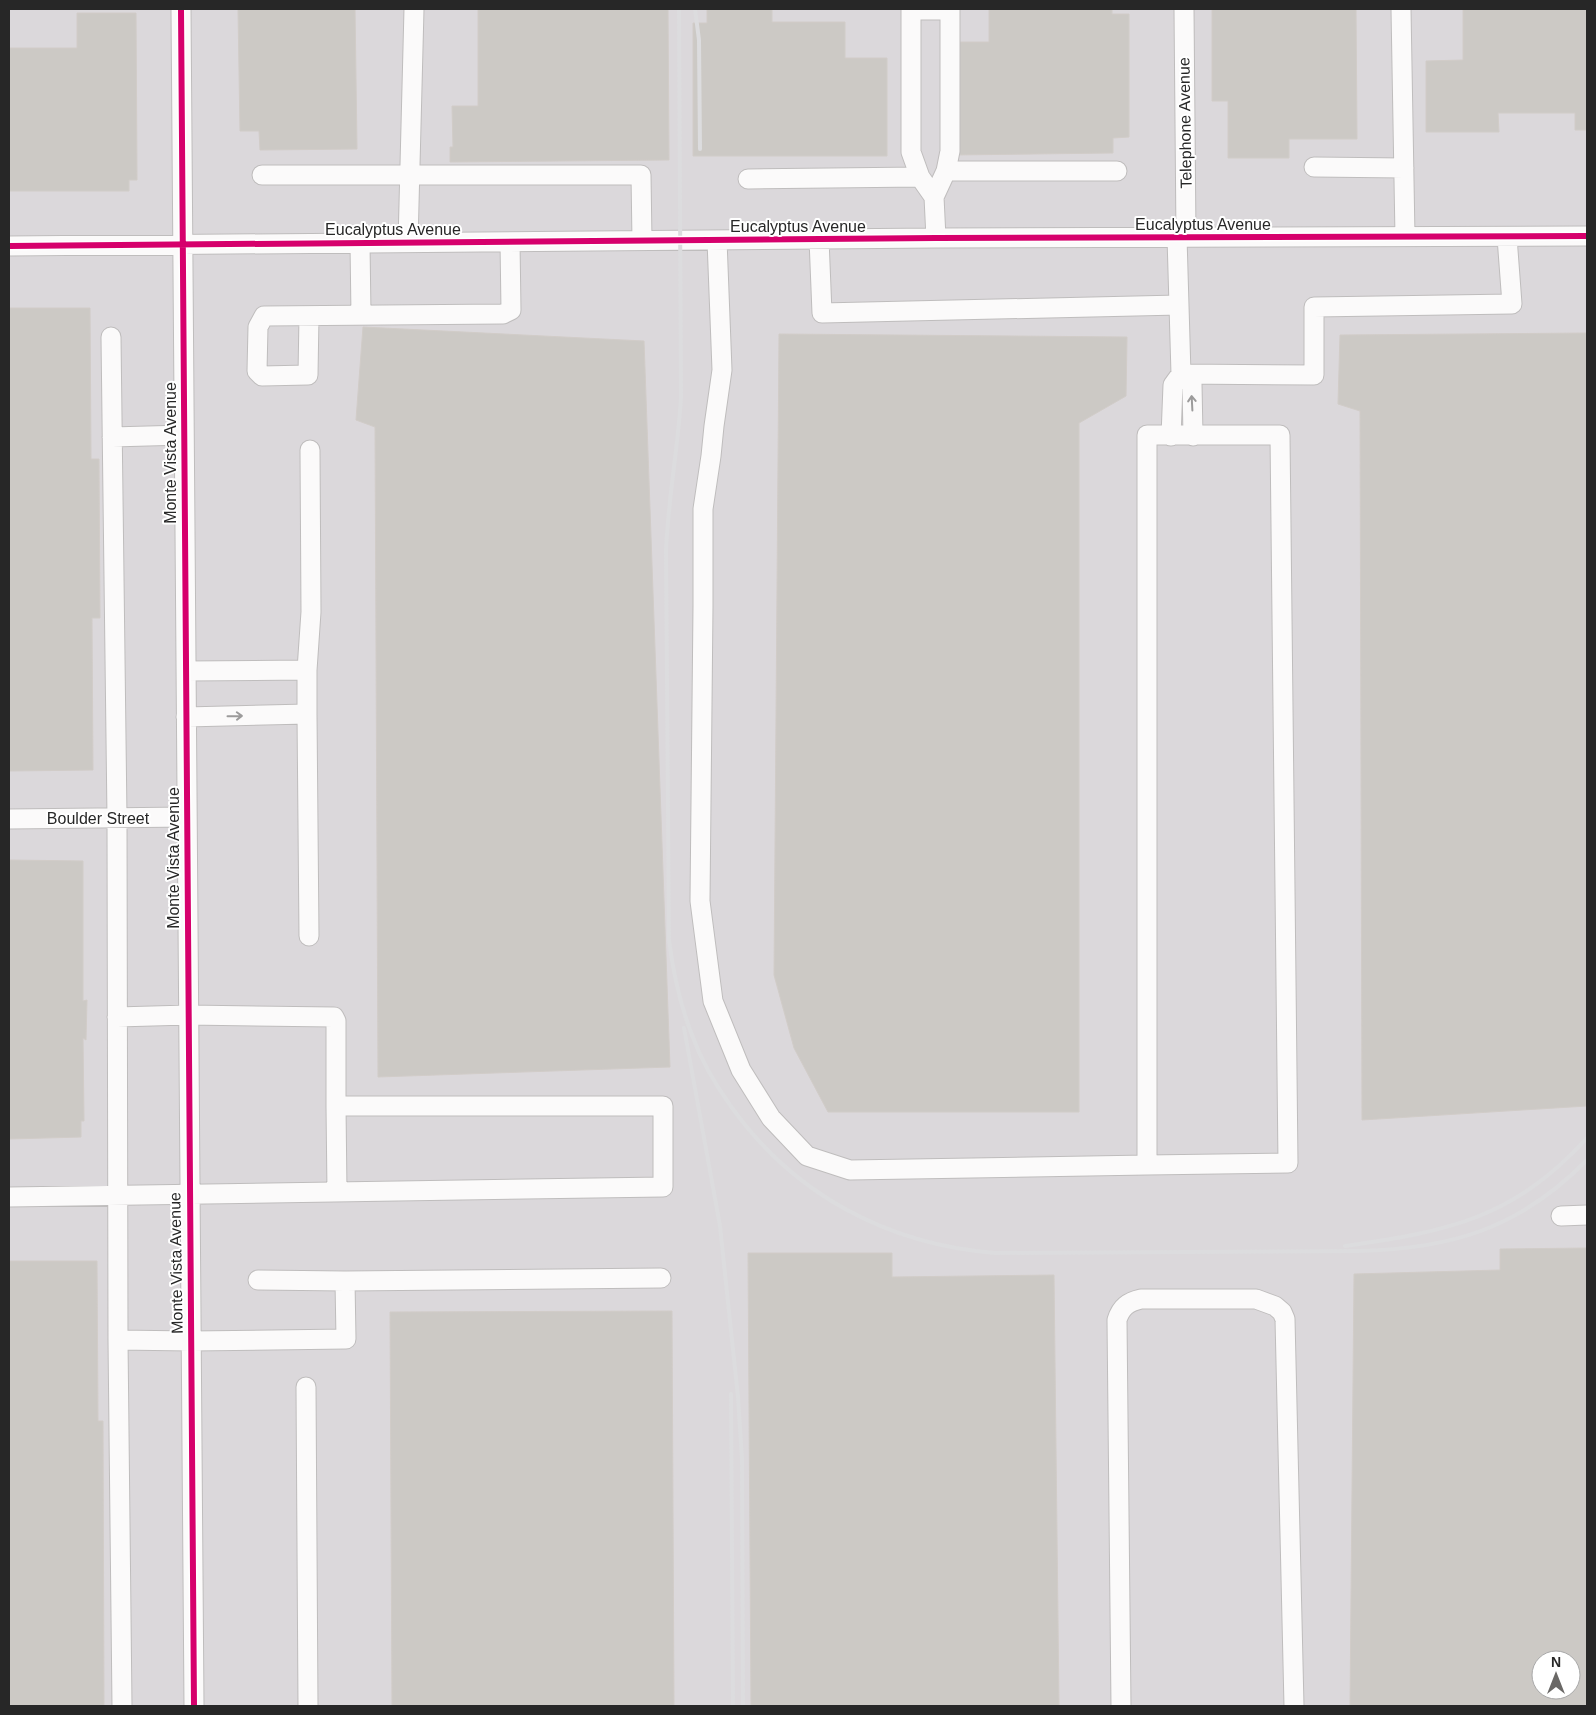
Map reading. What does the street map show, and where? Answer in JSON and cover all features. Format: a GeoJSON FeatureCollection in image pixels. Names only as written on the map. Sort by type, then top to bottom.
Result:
{"type":"FeatureCollection","features":[{"type":"Feature","properties":{"kind":"street","name":"Monte Vista Avenue"},"geometry":{"type":"LineString","coordinates":[[181,9],[194,1706]]}},
{"type":"Feature","properties":{"kind":"street"},"geometry":{"type":"LineString","coordinates":[[408,243],[414,9]]}},
{"type":"Feature","properties":{"kind":"street","name":"Telephone Avenue"},"geometry":{"type":"LineString","coordinates":[[1181,374],[1179,305],[1182,237],[1184,9]]}},
{"type":"Feature","properties":{"kind":"street"},"geometry":{"type":"LineString","coordinates":[[1401,9],[1405,237]]}},
{"type":"Feature","properties":{"kind":"street"},"geometry":{"type":"LineString","coordinates":[[934,197],[920,177],[911,152],[911,10],[951,10],[950,151],[946,171],[934,197],[936,238]]}},
{"type":"Feature","properties":{"kind":"street"},"geometry":{"type":"LineString","coordinates":[[1314,167],[1404,168]]}},
{"type":"Feature","properties":{"kind":"street"},"geometry":{"type":"LineString","coordinates":[[946,171],[1117,170]]}},
{"type":"Feature","properties":{"kind":"street"},"geometry":{"type":"LineString","coordinates":[[262,175],[641,175],[642,241]]}},
{"type":"Feature","properties":{"kind":"street"},"geometry":{"type":"LineString","coordinates":[[748,179],[920,177]]}},
{"type":"Feature","properties":{"kind":"street","name":"Eucalyptus Avenue"},"geometry":{"type":"LineString","coordinates":[[9,246],[936,238],[1587,236]]}},
{"type":"Feature","properties":{"kind":"street"},"geometry":{"type":"LineString","coordinates":[[1181,374],[1314,375],[1314,307],[1512,304],[1507,237]]}},
{"type":"Feature","properties":{"kind":"street"},"geometry":{"type":"LineString","coordinates":[[819,239],[822,313],[1179,305]]}},
{"type":"Feature","properties":{"kind":"street"},"geometry":{"type":"LineString","coordinates":[[717,240],[722,370],[703,509],[704,606],[700,900],[713,1001],[741,1070],[771,1118],[807,1156],[850,1170],[1288,1163],[1280,436],[1147,436],[1147,1165]]}},
{"type":"Feature","properties":{"kind":"street"},"geometry":{"type":"LineString","coordinates":[[309,316],[504,314],[511,310],[510,242]]}},
{"type":"Feature","properties":{"kind":"street"},"geometry":{"type":"LineString","coordinates":[[360,243],[361,315]]}},
{"type":"Feature","properties":{"kind":"street"},"geometry":{"type":"LineString","coordinates":[[111,337],[117,818],[118,1340],[122,1706]]}},
{"type":"Feature","properties":{"kind":"street"},"geometry":{"type":"LineString","coordinates":[[1172,436],[1173,385],[1181,374]]}},
{"type":"Feature","properties":{"kind":"street"},"geometry":{"type":"LineString","coordinates":[[1181,374],[1192,384],[1193,436]]}},
{"type":"Feature","properties":{"kind":"street"},"geometry":{"type":"LineString","coordinates":[[112,437],[184,436]]}},
{"type":"Feature","properties":{"kind":"street"},"geometry":{"type":"LineString","coordinates":[[308,936],[307,670],[312,612],[310,450]]}},
{"type":"Feature","properties":{"kind":"street"},"geometry":{"type":"LineString","coordinates":[[186,672],[307,670]]}},
{"type":"Feature","properties":{"kind":"street"},"geometry":{"type":"LineString","coordinates":[[186,717],[307,714]]}},
{"type":"Feature","properties":{"kind":"street","name":"Boulder Street"},"geometry":{"type":"LineString","coordinates":[[9,818],[187,817]]}},
{"type":"Feature","properties":{"kind":"street"},"geometry":{"type":"LineString","coordinates":[[117,1017],[188,1015],[334,1018],[336,1021],[337,1192]]}},
{"type":"Feature","properties":{"kind":"street"},"geometry":{"type":"LineString","coordinates":[[9,1197],[663,1187],[663,1106],[336,1106]]}},
{"type":"Feature","properties":{"kind":"street"},"geometry":{"type":"LineString","coordinates":[[1561,1216],[1587,1216]]}},
{"type":"Feature","properties":{"kind":"street"},"geometry":{"type":"LineString","coordinates":[[258,1280],[661,1278]]}},
{"type":"Feature","properties":{"kind":"street"},"geometry":{"type":"LineString","coordinates":[[118,1340],[346,1339],[345,1281]]}},
{"type":"Feature","properties":{"kind":"street"},"geometry":{"type":"LineString","coordinates":[[1121,1706],[1117,1320],[1124,1306],[1131,1301],[1141,1299],[1256,1300],[1275,1306],[1282,1312],[1285,1319],[1294,1706]]}},
{"type":"Feature","properties":{"kind":"street"},"geometry":{"type":"LineString","coordinates":[[306,1387],[308,1706]]}},
{"type":"Feature","properties":{"kind":"shaded area"},"geometry":{"type":"Polygon","coordinates":[[[9,9],[1587,9],[1587,1706],[9,1706],[9,9]]]}},
{"type":"Feature","properties":{"kind":"building"},"geometry":{"type":"Polygon","coordinates":[[[238,9],[355,9],[357,149],[260,150],[259,131],[240,131],[238,9]]]}},
{"type":"Feature","properties":{"kind":"building"},"geometry":{"type":"Polygon","coordinates":[[[478,9],[668,9],[669,160],[450,162],[450,147],[453,147],[452,106],[478,106],[478,9]]]}},
{"type":"Feature","properties":{"kind":"building"},"geometry":{"type":"Polygon","coordinates":[[[707,9],[772,9],[772,22],[845,22],[845,58],[887,58],[887,156],[693,156],[693,23],[707,23],[707,9]]]}},
{"type":"Feature","properties":{"kind":"building"},"geometry":{"type":"Polygon","coordinates":[[[989,9],[1112,9],[1112,14],[1129,14],[1129,137],[1113,138],[1113,153],[954,155],[953,42],[989,42],[989,9]]]}},
{"type":"Feature","properties":{"kind":"building"},"geometry":{"type":"Polygon","coordinates":[[[1212,9],[1356,9],[1357,139],[1289,139],[1289,158],[1228,158],[1228,101],[1212,101],[1212,9]]]}},
{"type":"Feature","properties":{"kind":"building"},"geometry":{"type":"Polygon","coordinates":[[[1463,9],[1587,9],[1587,130],[1575,130],[1575,113],[1498,113],[1499,132],[1426,132],[1426,61],[1463,60],[1463,9]]]}},
{"type":"Feature","properties":{"kind":"building"},"geometry":{"type":"Polygon","coordinates":[[[77,13],[136,13],[137,180],[129,180],[129,191],[9,191],[9,48],[77,48],[77,13]]]}},
{"type":"Feature","properties":{"kind":"building"},"geometry":{"type":"Polygon","coordinates":[[[9,308],[90,308],[91,459],[99,459],[100,618],[92,618],[93,770],[9,771],[9,308]]]}},
{"type":"Feature","properties":{"kind":"building"},"geometry":{"type":"Polygon","coordinates":[[[363,327],[644,341],[670,1067],[378,1077],[375,427],[356,420],[363,327]]]}},
{"type":"Feature","properties":{"kind":"building"},"geometry":{"type":"Polygon","coordinates":[[[1587,333],[1587,1106],[1362,1120],[1360,411],[1338,404],[1340,335],[1587,333]]]}},
{"type":"Feature","properties":{"kind":"building"},"geometry":{"type":"Polygon","coordinates":[[[779,334],[1127,337],[1126,396],[1079,423],[1079,1112],[828,1112],[794,1048],[774,975],[779,334]]]}},
{"type":"Feature","properties":{"kind":"building"},"geometry":{"type":"Polygon","coordinates":[[[9,860],[83,861],[83,1001],[87,1000],[86,1040],[83,1038],[84,1121],[81,1121],[81,1137],[9,1139],[9,860]]]}},
{"type":"Feature","properties":{"kind":"building"},"geometry":{"type":"Polygon","coordinates":[[[1587,1248],[1587,1706],[1350,1706],[1354,1274],[1500,1270],[1500,1249],[1587,1248]]]}},
{"type":"Feature","properties":{"kind":"building"},"geometry":{"type":"Polygon","coordinates":[[[748,1253],[892,1253],[892,1277],[1054,1275],[1059,1706],[751,1706],[748,1253]]]}},
{"type":"Feature","properties":{"kind":"building"},"geometry":{"type":"Polygon","coordinates":[[[9,1261],[97,1261],[98,1421],[103,1421],[104,1706],[9,1706],[9,1261]]]}},
{"type":"Feature","properties":{"kind":"building"},"geometry":{"type":"Polygon","coordinates":[[[672,1311],[674,1706],[392,1706],[390,1312],[672,1311]]]}},
{"type":"Feature","properties":{"kind":"railway"},"geometry":{"type":"LineString","coordinates":[[679,9],[681,397],[666,551],[669,940],[684,1012],[700,1054],[719,1089],[755,1137],[813,1189],[845,1209],[880,1226],[916,1239],[955,1248],[995,1253],[1358,1251],[1424,1246],[1483,1230],[1510,1218],[1536,1203],[1587,1160]]}},
{"type":"Feature","properties":{"kind":"railway"},"geometry":{"type":"LineString","coordinates":[[695,9],[699,40],[700,149]]}},
{"type":"Feature","properties":{"kind":"railway"},"geometry":{"type":"LineString","coordinates":[[684,1028],[720,1226],[738,1397],[742,1459],[743,1706]]}},
{"type":"Feature","properties":{"kind":"railway"},"geometry":{"type":"LineString","coordinates":[[1345,1246],[1448,1227],[1477,1217],[1505,1204],[1533,1187],[1560,1165],[1587,1138]]}},
{"type":"Feature","properties":{"kind":"railway"},"geometry":{"type":"LineString","coordinates":[[731,1394],[733,1706]]}},
{"type":"Feature","properties":{"kind":"cycle path"},"geometry":{"type":"LineString","coordinates":[[181,9],[194,1706]]}},
{"type":"Feature","properties":{"kind":"cycle path"},"geometry":{"type":"LineString","coordinates":[[9,246],[936,238],[1587,236]]}}]}
